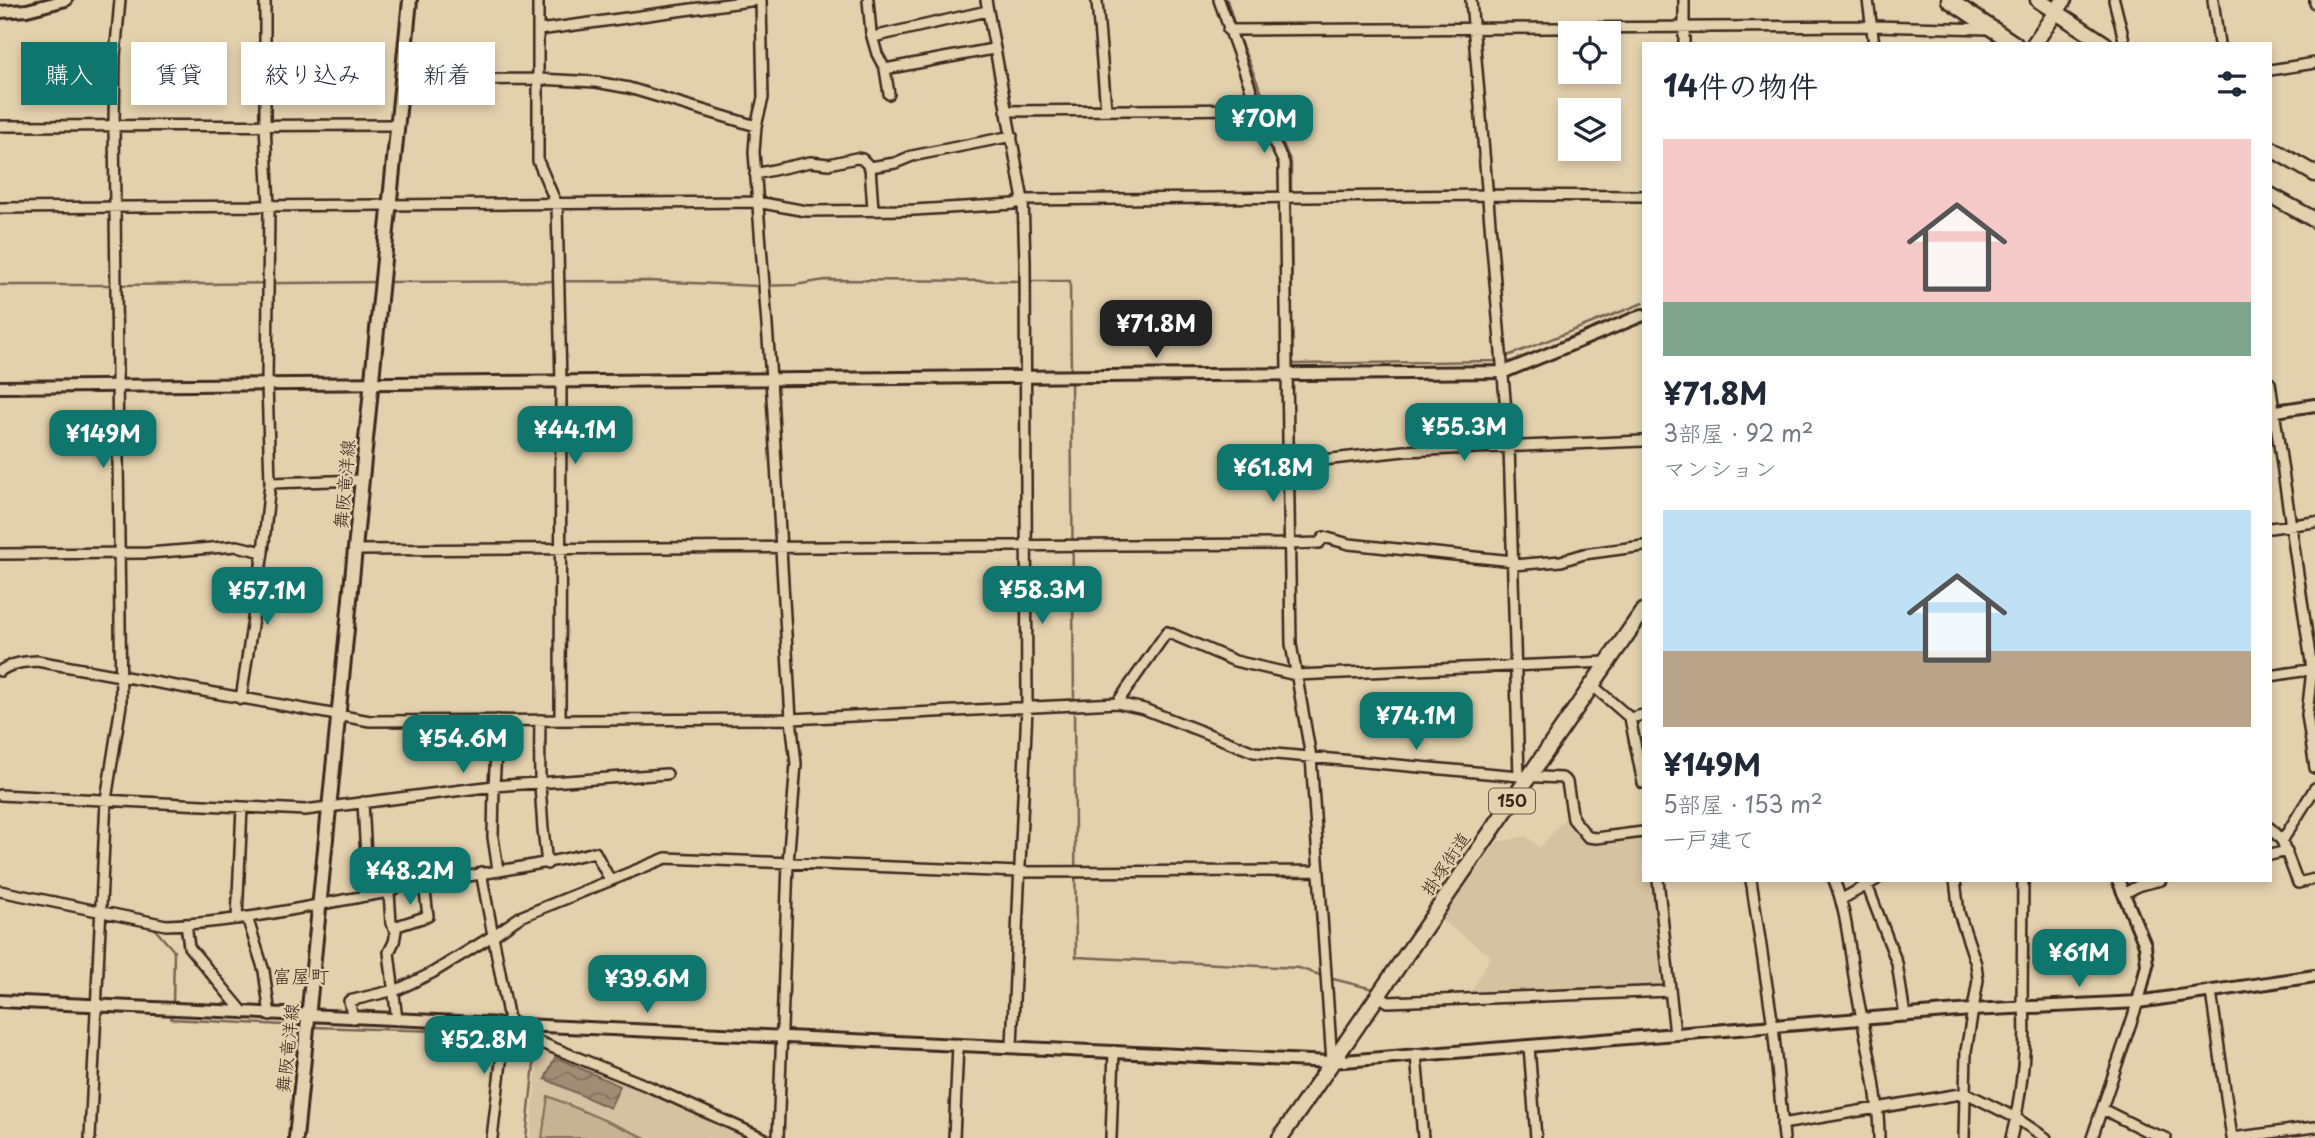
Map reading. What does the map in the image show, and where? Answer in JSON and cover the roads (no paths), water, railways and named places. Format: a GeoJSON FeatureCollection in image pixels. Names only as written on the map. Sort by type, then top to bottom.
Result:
{"type":"FeatureCollection","features":[{"type":"Feature","properties":{"kind":"highway"},"geometry":{"type":"LineString","coordinates":[[1949,0],[2012,42]]}},
{"type":"Feature","properties":{"kind":"highway"},"geometry":{"type":"LineString","coordinates":[[2038,0],[2060,6],[2103,42]]}},
{"type":"Feature","properties":{"kind":"highway"},"geometry":{"type":"LineString","coordinates":[[2035,42],[2060,6]]}},
{"type":"Feature","properties":{"kind":"highway"},"geometry":{"type":"LineString","coordinates":[[2272,149],[2315,174]]}},
{"type":"Feature","properties":{"kind":"highway"},"geometry":{"type":"LineString","coordinates":[[2272,196],[2315,220]]}},
{"type":"Feature","properties":{"kind":"highway","name":"掛塚街道"},"geometry":{"type":"LineString","coordinates":[[1280,1138],[1524,776],[1642,612]]}},
{"type":"Feature","properties":{"kind":"main road","name":"舞阪竜洋線"},"geometry":{"type":"LineString","coordinates":[[406,42],[410,0]]}},
{"type":"Feature","properties":{"kind":"main road","name":"舞阪竜洋線"},"geometry":{"type":"LineString","coordinates":[[296,1138],[400,105]]}},
{"type":"Feature","properties":{"kind":"street"},"geometry":{"type":"LineString","coordinates":[[0,12],[27,10],[66,0]]}},
{"type":"Feature","properties":{"kind":"street"},"geometry":{"type":"LineString","coordinates":[[90,1138],[106,800],[121,705],[114,125],[115,56],[120,0]]}},
{"type":"Feature","properties":{"kind":"street"},"geometry":{"type":"LineString","coordinates":[[241,698],[263,552],[270,484],[265,0]]}},
{"type":"Feature","properties":{"kind":"street"},"geometry":{"type":"LineString","coordinates":[[538,0],[538,162],[557,205],[561,383],[560,719]]}},
{"type":"Feature","properties":{"kind":"street"},"geometry":{"type":"LineString","coordinates":[[539,30],[759,0],[763,98],[755,126],[755,174],[796,764],[788,863],[778,1138]]}},
{"type":"Feature","properties":{"kind":"street"},"geometry":{"type":"LineString","coordinates":[[868,0],[871,33],[885,69],[889,94]]}},
{"type":"Feature","properties":{"kind":"street"},"geometry":{"type":"LineString","coordinates":[[986,0],[1023,200],[1028,545],[1027,707],[1012,1046]]}},
{"type":"Feature","properties":{"kind":"street"},"geometry":{"type":"LineString","coordinates":[[1219,0],[1258,109],[1284,163],[1289,197],[1287,464],[1291,644],[1311,757],[1332,1062]]}},
{"type":"Feature","properties":{"kind":"street"},"geometry":{"type":"LineString","coordinates":[[1471,0],[1504,372],[1524,776]]}},
{"type":"Feature","properties":{"kind":"street"},"geometry":{"type":"LineString","coordinates":[[1684,0],[1684,42]]}},
{"type":"Feature","properties":{"kind":"street"},"geometry":{"type":"LineString","coordinates":[[1868,0],[1874,42]]}},
{"type":"Feature","properties":{"kind":"street"},"geometry":{"type":"LineString","coordinates":[[2114,0],[2124,42]]}},
{"type":"Feature","properties":{"kind":"street"},"geometry":{"type":"LineString","coordinates":[[2213,0],[2219,42]]}},
{"type":"Feature","properties":{"kind":"street"},"geometry":{"type":"LineString","coordinates":[[1097,2],[1106,109]]}},
{"type":"Feature","properties":{"kind":"street"},"geometry":{"type":"LineString","coordinates":[[873,37],[987,11]]}},
{"type":"Feature","properties":{"kind":"street"},"geometry":{"type":"LineString","coordinates":[[1228,30],[1684,26],[1991,29]]}},
{"type":"Feature","properties":{"kind":"street"},"geometry":{"type":"LineString","coordinates":[[885,69],[993,49]]}},
{"type":"Feature","properties":{"kind":"street"},"geometry":{"type":"LineString","coordinates":[[2272,70],[2315,63]]}},
{"type":"Feature","properties":{"kind":"street"},"geometry":{"type":"LineString","coordinates":[[495,79],[596,82],[629,88],[755,126]]}},
{"type":"Feature","properties":{"kind":"street"},"geometry":{"type":"LineString","coordinates":[[1006,111],[1258,109]]}},
{"type":"Feature","properties":{"kind":"street"},"geometry":{"type":"LineString","coordinates":[[0,127],[398,125]]}},
{"type":"Feature","properties":{"kind":"street"},"geometry":{"type":"LineString","coordinates":[[870,167],[1012,136]]}},
{"type":"Feature","properties":{"kind":"street"},"geometry":{"type":"LineString","coordinates":[[755,174],[810,162],[829,164],[862,159],[870,167],[873,209]]}},
{"type":"Feature","properties":{"kind":"street"},"geometry":{"type":"LineString","coordinates":[[0,208],[757,202],[806,211],[964,208],[1014,204],[1023,200],[1642,196]]}},
{"type":"Feature","properties":{"kind":"street"},"geometry":{"type":"LineString","coordinates":[[0,387],[1504,372],[1642,316]]}},
{"type":"Feature","properties":{"kind":"street"},"geometry":{"type":"LineString","coordinates":[[2315,405],[2272,412],[2313,669],[2307,715],[2315,768]]}},
{"type":"Feature","properties":{"kind":"street"},"geometry":{"type":"LineString","coordinates":[[1287,464],[1404,451],[1642,441]]}},
{"type":"Feature","properties":{"kind":"street"},"geometry":{"type":"LineString","coordinates":[[270,484],[363,480]]}},
{"type":"Feature","properties":{"kind":"street"},"geometry":{"type":"LineString","coordinates":[[2272,528],[2315,522]]}},
{"type":"Feature","properties":{"kind":"street"},"geometry":{"type":"LineString","coordinates":[[356,550],[1288,544],[1319,543],[1324,537],[1349,544],[1514,563],[1561,561],[1584,554],[1642,546]]}},
{"type":"Feature","properties":{"kind":"street"},"geometry":{"type":"LineString","coordinates":[[0,554],[148,554],[237,546],[263,552]]}},
{"type":"Feature","properties":{"kind":"street"},"geometry":{"type":"LineString","coordinates":[[1117,703],[1167,632],[1235,661],[1296,675],[1608,662]]}},
{"type":"Feature","properties":{"kind":"street"},"geometry":{"type":"LineString","coordinates":[[0,671],[21,662],[37,662],[370,721],[791,719],[1117,703],[1144,709],[1254,752],[1562,778],[1567,782],[1573,819],[1588,837],[1642,832]]}},
{"type":"Feature","properties":{"kind":"street"},"geometry":{"type":"LineString","coordinates":[[2272,676],[2313,669]]}},
{"type":"Feature","properties":{"kind":"street"},"geometry":{"type":"LineString","coordinates":[[1592,685],[1630,718],[1642,778]]}},
{"type":"Feature","properties":{"kind":"street"},"geometry":{"type":"LineString","coordinates":[[1630,718],[1642,715]]}},
{"type":"Feature","properties":{"kind":"street"},"geometry":{"type":"LineString","coordinates":[[498,870],[493,837],[499,720]]}},
{"type":"Feature","properties":{"kind":"street"},"geometry":{"type":"LineString","coordinates":[[540,720],[538,783],[547,864]]}},
{"type":"Feature","properties":{"kind":"street"},"geometry":{"type":"LineString","coordinates":[[0,795],[305,810],[494,786],[667,774]]}},
{"type":"Feature","properties":{"kind":"street"},"geometry":{"type":"LineString","coordinates":[[2282,841],[2315,788]]}},
{"type":"Feature","properties":{"kind":"street"},"geometry":{"type":"LineString","coordinates":[[363,802],[368,895]]}},
{"type":"Feature","properties":{"kind":"street"},"geometry":{"type":"LineString","coordinates":[[242,807],[242,918],[264,971],[270,1014]]}},
{"type":"Feature","properties":{"kind":"street"},"geometry":{"type":"LineString","coordinates":[[2272,830],[2287,851],[2298,883],[2315,879]]}},
{"type":"Feature","properties":{"kind":"street"},"geometry":{"type":"LineString","coordinates":[[2272,855],[2287,851]]}},
{"type":"Feature","properties":{"kind":"street"},"geometry":{"type":"LineString","coordinates":[[424,884],[481,872],[547,864],[595,852],[610,880]]}},
{"type":"Feature","properties":{"kind":"street"},"geometry":{"type":"LineString","coordinates":[[353,1018],[349,1001],[395,990],[432,973],[520,917],[666,858],[1020,872],[1317,871]]}},
{"type":"Feature","properties":{"kind":"street"},"geometry":{"type":"LineString","coordinates":[[481,872],[510,1025],[504,1037],[492,1138]]}},
{"type":"Feature","properties":{"kind":"street"},"geometry":{"type":"LineString","coordinates":[[0,891],[166,925],[242,918],[389,892],[408,880],[423,877],[428,916],[394,928]]}},
{"type":"Feature","properties":{"kind":"street"},"geometry":{"type":"LineString","coordinates":[[1658,882],[1675,1034]]}},
{"type":"Feature","properties":{"kind":"street"},"geometry":{"type":"LineString","coordinates":[[1751,882],[1773,1027],[1784,1138]]}},
{"type":"Feature","properties":{"kind":"street"},"geometry":{"type":"LineString","coordinates":[[1836,882],[1842,899],[1861,1019],[1879,1107],[1879,1138]]}},
{"type":"Feature","properties":{"kind":"street"},"geometry":{"type":"LineString","coordinates":[[1955,882],[1959,913],[1976,964],[1978,980],[1966,1051],[1964,1138]]}},
{"type":"Feature","properties":{"kind":"street"},"geometry":{"type":"LineString","coordinates":[[2011,1138],[2016,1118],[2025,1027],[2023,882]]}},
{"type":"Feature","properties":{"kind":"street"},"geometry":{"type":"LineString","coordinates":[[2092,1138],[2138,1002],[2147,965],[2145,945],[2119,882]]}},
{"type":"Feature","properties":{"kind":"street"},"geometry":{"type":"LineString","coordinates":[[1842,899],[1872,883],[1898,963],[1905,1016]]}},
{"type":"Feature","properties":{"kind":"street"},"geometry":{"type":"LineString","coordinates":[[2123,894],[2140,883]]}},
{"type":"Feature","properties":{"kind":"street"},"geometry":{"type":"LineString","coordinates":[[389,892],[391,923],[394,928],[394,942],[389,952],[397,1020]]}},
{"type":"Feature","properties":{"kind":"street"},"geometry":{"type":"LineString","coordinates":[[186,924],[189,947],[244,1013]]}},
{"type":"Feature","properties":{"kind":"street"},"geometry":{"type":"LineString","coordinates":[[0,1001],[1332,1062],[1971,1010],[2138,1002],[2315,976]]}},
{"type":"Feature","properties":{"kind":"street"},"geometry":{"type":"LineString","coordinates":[[1380,993],[1388,1002],[1670,991]]}},
{"type":"Feature","properties":{"kind":"street"},"geometry":{"type":"LineString","coordinates":[[2211,992],[2232,1138],[2315,1127]]}},
{"type":"Feature","properties":{"kind":"street"},"geometry":{"type":"LineString","coordinates":[[504,1037],[522,1037],[539,1042],[650,1087],[763,1138]]}},
{"type":"Feature","properties":{"kind":"street"},"geometry":{"type":"LineString","coordinates":[[954,1138],[958,1044]]}},
{"type":"Feature","properties":{"kind":"street"},"geometry":{"type":"LineString","coordinates":[[1529,1046],[1536,1138]]}},
{"type":"Feature","properties":{"kind":"street"},"geometry":{"type":"LineString","coordinates":[[1111,1138],[1114,1051]]}},
{"type":"Feature","properties":{"kind":"street"},"geometry":{"type":"LineString","coordinates":[[1416,1054],[1423,1138]]}},
{"type":"Feature","properties":{"kind":"street"},"geometry":{"type":"LineString","coordinates":[[1782,1124],[1966,1093],[2016,1118],[2046,1138]]}},
{"type":"Feature","properties":{"kind":"street"},"geometry":{"type":"LineString","coordinates":[[2102,1109],[2145,1135],[2166,1138]]}},
{"type":"Feature","properties":{"kind":"water"},"geometry":{"type":"Polygon","coordinates":[[[555,1057],[620,1086],[610,1108],[545,1079],[555,1057]]]}},
{"type":"Feature","properties":{"kind":"waterway"},"geometry":{"type":"LineString","coordinates":[[1227,0],[1238,36],[1291,163],[1291,193]]}},
{"type":"Feature","properties":{"kind":"waterway"},"geometry":{"type":"LineString","coordinates":[[1291,200],[1294,364],[1495,361],[1642,303]]}},
{"type":"Feature","properties":{"kind":"waterway"},"geometry":{"type":"LineString","coordinates":[[385,282],[650,281],[757,286],[795,285],[825,280],[1022,281]]}},
{"type":"Feature","properties":{"kind":"waterway"},"geometry":{"type":"LineString","coordinates":[[1028,281],[1070,281],[1071,373]]}},
{"type":"Feature","properties":{"kind":"waterway"},"geometry":{"type":"LineString","coordinates":[[119,285],[378,282]]}},
{"type":"Feature","properties":{"kind":"waterway"},"geometry":{"type":"LineString","coordinates":[[0,285],[112,285]]}},
{"type":"Feature","properties":{"kind":"waterway"},"geometry":{"type":"LineString","coordinates":[[1071,379],[1074,702]]}},
{"type":"Feature","properties":{"kind":"waterway"},"geometry":{"type":"LineString","coordinates":[[1074,708],[1076,957],[1299,968],[1323,976]]}},
{"type":"Feature","properties":{"kind":"waterway"},"geometry":{"type":"LineString","coordinates":[[44,904],[153,927],[174,951],[173,1004]]}},
{"type":"Feature","properties":{"kind":"waterway"},"geometry":{"type":"LineString","coordinates":[[1329,978],[1377,990]]}},
{"type":"Feature","properties":{"kind":"waterway"},"geometry":{"type":"LineString","coordinates":[[1386,995],[1407,997]]}},
{"type":"Feature","properties":{"kind":"waterway"},"geometry":{"type":"LineString","coordinates":[[172,1011],[171,1019],[303,1026]]}},
{"type":"Feature","properties":{"kind":"waterway"},"geometry":{"type":"LineString","coordinates":[[313,1027],[502,1033]]}},
{"type":"Feature","properties":{"kind":"waterway"},"geometry":{"type":"LineString","coordinates":[[526,1138],[536,1045]]}},
{"type":"Feature","properties":{"kind":"waterway"},"geometry":{"type":"LineString","coordinates":[[705,1107],[776,1137]]}},
{"type":"Feature","properties":{"kind":"district","name":"富屋町"},"geometry":{"type":"Point","coordinates":[301,976]}}]}
